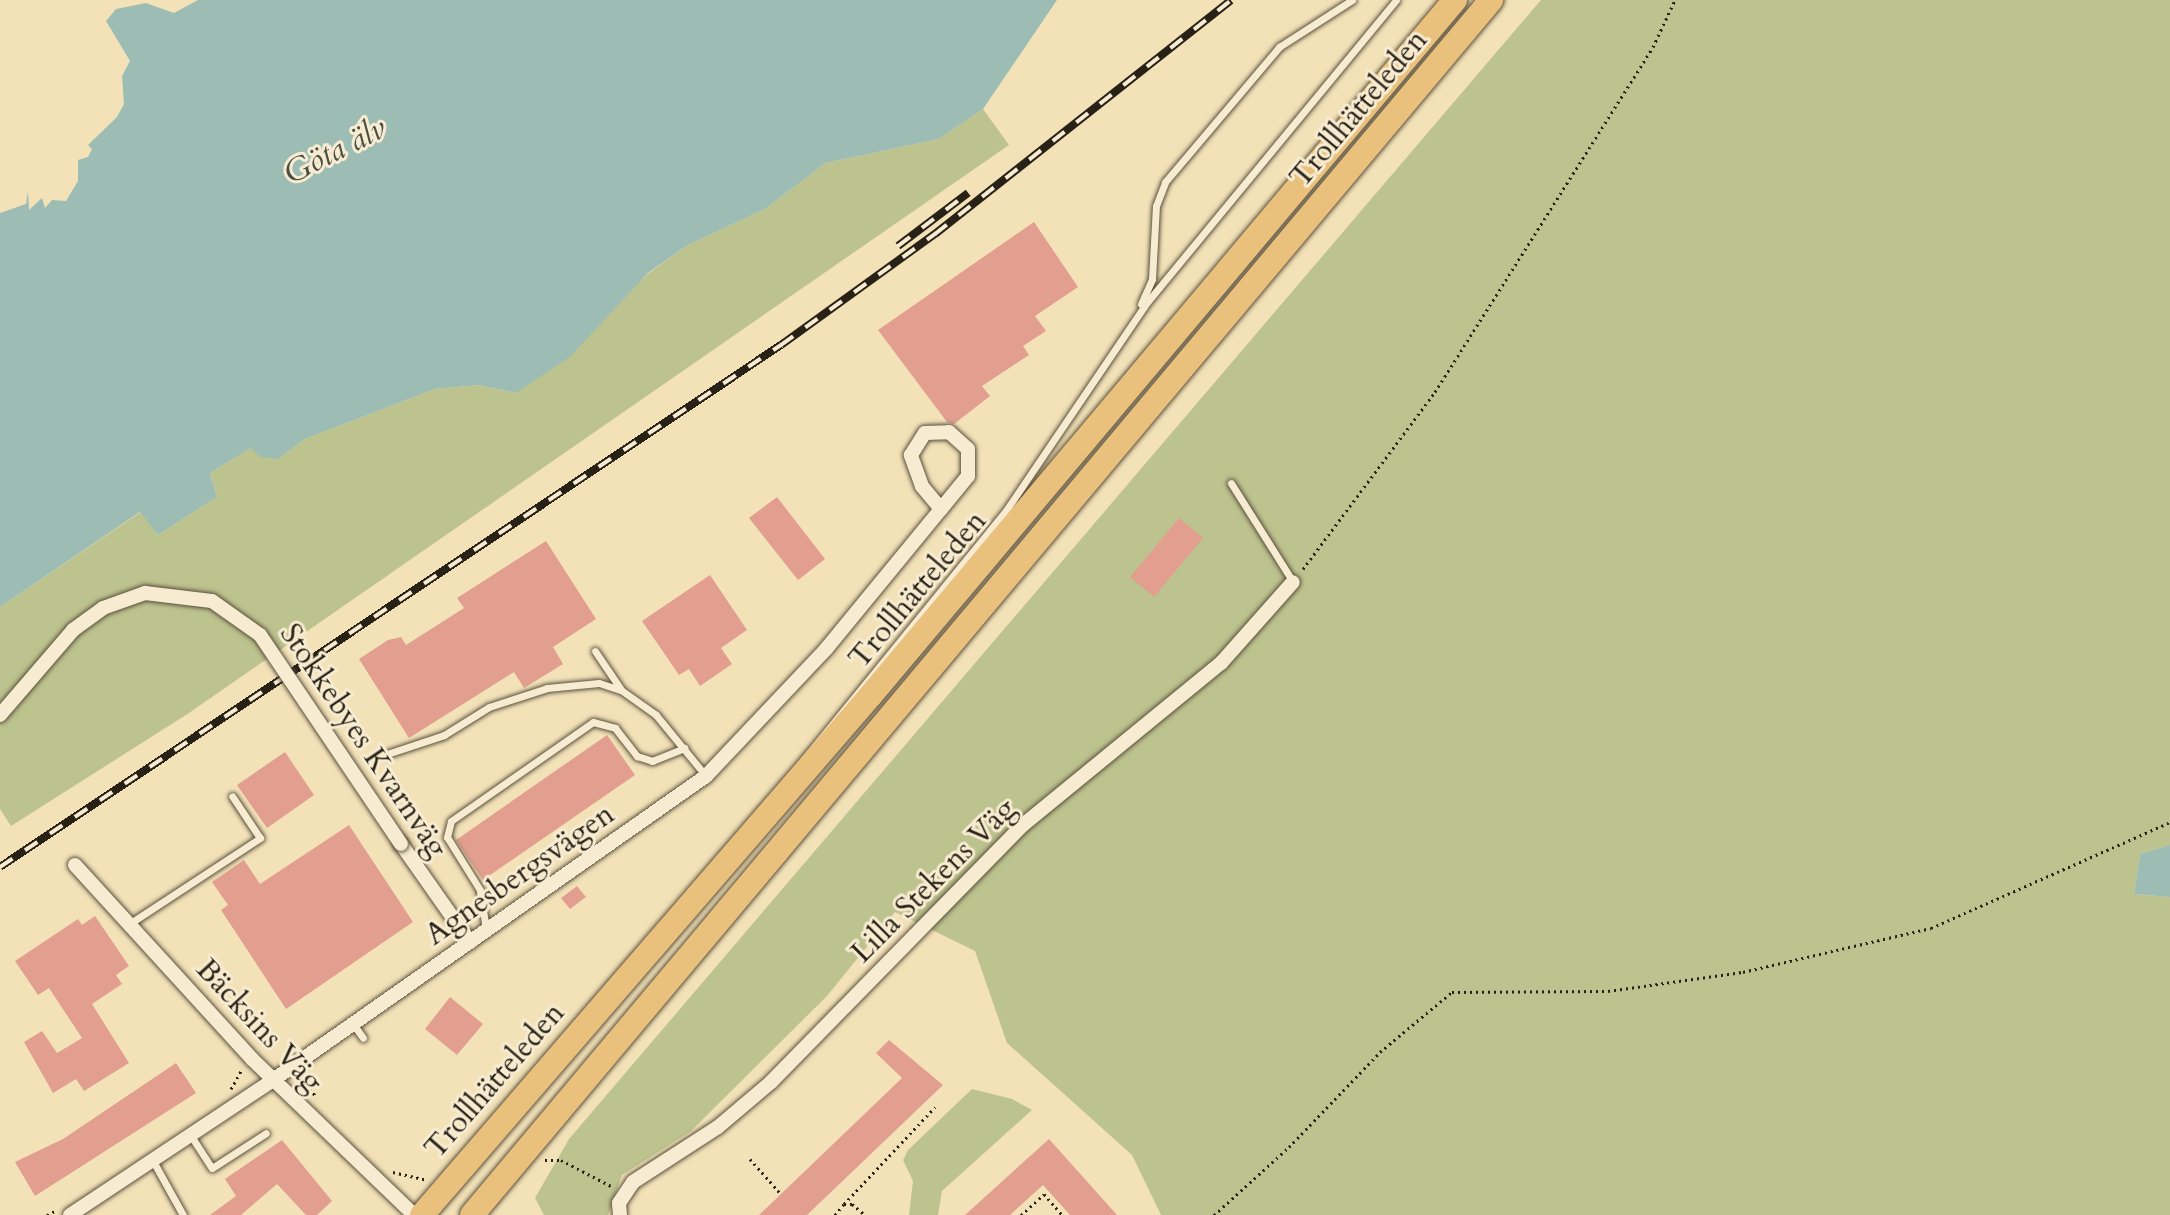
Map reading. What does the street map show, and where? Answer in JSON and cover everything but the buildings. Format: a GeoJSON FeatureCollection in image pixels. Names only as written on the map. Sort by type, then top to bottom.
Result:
{"type":"FeatureCollection","features":[{"type":"Feature","properties":{"kind":"highway","name":"Trollhätteleden"},"geometry":{"type":"LineString","coordinates":[[422,1215],[796,784],[1455,0]]}},
{"type":"Feature","properties":{"kind":"highway","name":"Trollhätteleden"},"geometry":{"type":"LineString","coordinates":[[472,1215],[1491,0]]}},
{"type":"Feature","properties":{"kind":"street","name":"Agnesbergsvägen"},"geometry":{"type":"LineString","coordinates":[[70,1215],[273,1080],[706,776],[826,649],[941,509],[968,476],[968,449],[949,432],[925,433],[911,455],[922,486],[941,509]]}},
{"type":"Feature","properties":{"kind":"street","name":"Lilla Stekens Väg"},"geometry":{"type":"LineString","coordinates":[[624,1192],[644,1173],[718,1127],[771,1082],[1023,825],[1221,663],[1293,582]]}},
{"type":"Feature","properties":{"kind":"street","name":"Stokkebyes Kvarnväg"},"geometry":{"type":"LineString","coordinates":[[0,715],[73,630],[103,608],[145,593],[212,601],[260,635],[470,942]]}},
{"type":"Feature","properties":{"kind":"street","name":"Bäcksins Väg"},"geometry":{"type":"LineString","coordinates":[[75,865],[273,1080],[414,1215]]}},
{"type":"Feature","properties":{"kind":"street"},"geometry":{"type":"LineString","coordinates":[[620,1215],[624,1192]]}},
{"type":"Feature","properties":{"kind":"lane"},"geometry":{"type":"LineString","coordinates":[[1134,320],[1152,279],[1156,206],[1165,182],[1279,47],[1352,0]]}},
{"type":"Feature","properties":{"kind":"lane"},"geometry":{"type":"LineString","coordinates":[[796,784],[806,750],[1007,509],[1134,320],[1396,0]]}},
{"type":"Feature","properties":{"kind":"lane"},"geometry":{"type":"LineString","coordinates":[[1231,483],[1293,582]]}},
{"type":"Feature","properties":{"kind":"lane"},"geometry":{"type":"LineString","coordinates":[[595,651],[621,690]]}},
{"type":"Feature","properties":{"kind":"lane"},"geometry":{"type":"LineString","coordinates":[[387,754],[444,735],[489,707],[547,688],[599,683],[621,690],[656,715],[706,776]]}},
{"type":"Feature","properties":{"kind":"lane"},"geometry":{"type":"LineString","coordinates":[[486,930],[480,890],[447,837],[451,821],[593,722],[615,728],[637,756],[652,761],[684,748]]}},
{"type":"Feature","properties":{"kind":"lane"},"geometry":{"type":"LineString","coordinates":[[129,924],[260,838],[232,796]]}},
{"type":"Feature","properties":{"kind":"lane"},"geometry":{"type":"LineString","coordinates":[[353,1024],[363,1038]]}},
{"type":"Feature","properties":{"kind":"lane"},"geometry":{"type":"LineString","coordinates":[[191,1136],[212,1168],[266,1133]]}},
{"type":"Feature","properties":{"kind":"lane"},"geometry":{"type":"LineString","coordinates":[[153,1161],[183,1215]]}},
{"type":"Feature","properties":{"kind":"path"},"geometry":{"type":"LineString","coordinates":[[1293,582],[1435,392],[1646,59],[1675,0]]}},
{"type":"Feature","properties":{"kind":"path"},"geometry":{"type":"LineString","coordinates":[[1214,1215],[1289,1147],[1380,1052],[1452,992],[1608,991],[1743,972],[1931,928],[2170,822]]}},
{"type":"Feature","properties":{"kind":"path"},"geometry":{"type":"LineString","coordinates":[[835,1215],[935,1107]]}},
{"type":"Feature","properties":{"kind":"path"},"geometry":{"type":"LineString","coordinates":[[750,1159],[781,1194]]}},
{"type":"Feature","properties":{"kind":"path"},"geometry":{"type":"LineString","coordinates":[[535,1166],[561,1160],[624,1192]]}},
{"type":"Feature","properties":{"kind":"path"},"geometry":{"type":"LineString","coordinates":[[1021,1215],[1044,1194],[1062,1215]]}},
{"type":"Feature","properties":{"kind":"path"},"geometry":{"type":"LineString","coordinates":[[844,1204],[865,1215]]}},
{"type":"Feature","properties":{"kind":"green space"},"geometry":{"type":"Polygon","coordinates":[[[1541,0],[2170,0],[2170,845],[2140,854],[2134,894],[2170,897],[2170,1215],[1161,1215],[1132,1155],[1007,1043],[975,951],[895,912],[827,996],[691,1131],[622,1175],[608,1215],[544,1215],[535,1198],[569,1139],[1541,0]]]}},
{"type":"Feature","properties":{"kind":"green space"},"geometry":{"type":"Polygon","coordinates":[[[983,109],[1009,145],[189,713],[11,826],[0,809],[0,607],[141,512],[158,535],[217,497],[210,473],[251,448],[278,459],[305,439],[435,389],[478,385],[516,393],[649,273],[688,245],[765,209],[826,163],[939,139],[983,109]]]}},
{"type":"Feature","properties":{"kind":"green space"},"geometry":{"type":"Polygon","coordinates":[[[972,1089],[1012,1099],[1032,1110],[942,1191],[938,1215],[909,1215],[913,1181],[903,1160],[908,1150],[972,1089]]]}},
{"type":"Feature","properties":{"kind":"water","name":"Göta älv"},"geometry":{"type":"Polygon","coordinates":[[[198,0],[1057,0],[983,109],[939,139],[826,163],[765,209],[688,245],[648,273],[570,357],[516,393],[478,385],[435,389],[305,439],[278,459],[260,457],[251,448],[210,473],[217,497],[158,535],[140,512],[0,607],[0,213],[26,204],[28,191],[29,210],[42,198],[45,208],[52,200],[66,201],[78,181],[78,160],[88,157],[92,149],[88,145],[117,117],[124,104],[122,76],[130,61],[106,21],[116,9],[146,3],[174,13],[198,0]]]}},
{"type":"Feature","properties":{"kind":"water"},"geometry":{"type":"Polygon","coordinates":[[[2170,845],[2170,897],[2134,894],[2140,854],[2170,845]]]}},
{"type":"Feature","properties":{"kind":"railway"},"geometry":{"type":"LineString","coordinates":[[0,867],[781,345],[935,234],[1231,0]]}},
{"type":"Feature","properties":{"kind":"railway"},"geometry":{"type":"LineString","coordinates":[[898,246],[968,193]]}}]}
